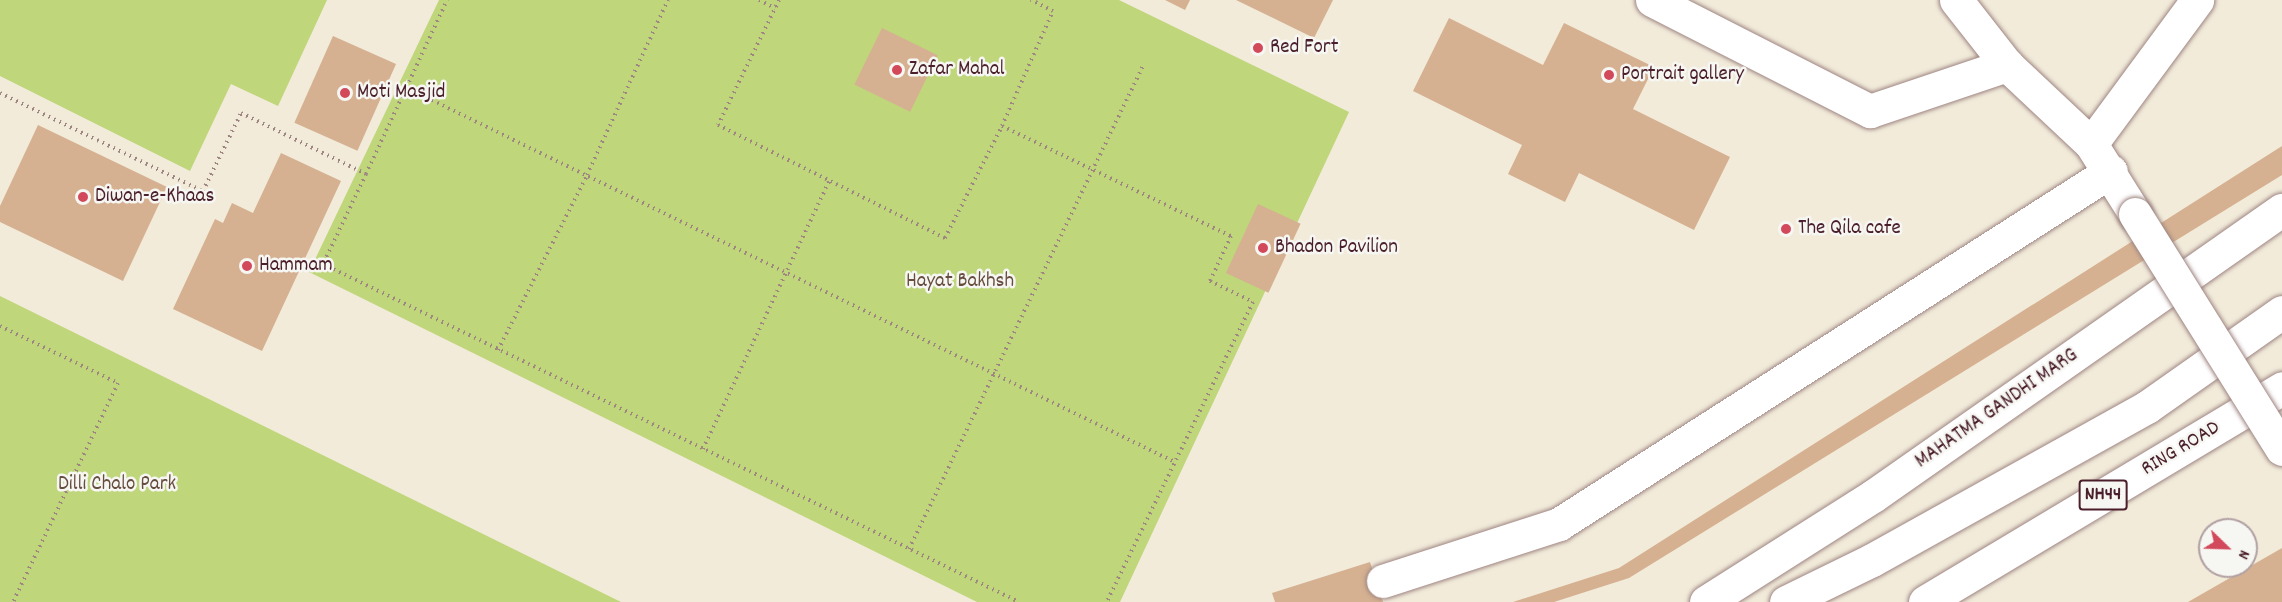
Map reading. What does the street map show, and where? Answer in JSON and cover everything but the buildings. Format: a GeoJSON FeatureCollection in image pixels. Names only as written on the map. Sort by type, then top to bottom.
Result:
{"type":"FeatureCollection","features":[{"type":"Feature","properties":{"kind":"main road"},"geometry":{"type":"LineString","coordinates":[[1652,0],[1870,111],[2007,66]]}},
{"type":"Feature","properties":{"kind":"main road"},"geometry":{"type":"LineString","coordinates":[[1956,0],[2007,66],[2091,144],[2282,449]]}},
{"type":"Feature","properties":{"kind":"main road"},"geometry":{"type":"LineString","coordinates":[[2091,144],[2197,0]]}},
{"type":"Feature","properties":{"kind":"main road"},"geometry":{"type":"LineString","coordinates":[[1383,581],[1559,524],[2110,171]]}},
{"type":"Feature","properties":{"kind":"main road","name":"MAHATMA GANDHI MARG"},"geometry":{"type":"LineString","coordinates":[[1706,602],[1873,496],[2282,210]]}},
{"type":"Feature","properties":{"kind":"main road"},"geometry":{"type":"LineString","coordinates":[[1786,602],[1872,560],[2147,407],[2282,312]]}},
{"type":"Feature","properties":{"kind":"main road","name":"RING ROAD"},"geometry":{"type":"LineString","coordinates":[[1925,602],[2282,388]]}},
{"type":"Feature","properties":{"kind":"path"},"geometry":{"type":"LineString","coordinates":[[447,0],[322,264],[1019,602]]}},
{"type":"Feature","properties":{"kind":"path"},"geometry":{"type":"LineString","coordinates":[[498,350],[587,175],[668,0]]}},
{"type":"Feature","properties":{"kind":"path"},"geometry":{"type":"LineString","coordinates":[[759,0],[775,8]]}},
{"type":"Feature","properties":{"kind":"path"},"geometry":{"type":"LineString","coordinates":[[779,0],[718,125],[945,238],[1002,126],[1053,11],[1030,0]]}},
{"type":"Feature","properties":{"kind":"path"},"geometry":{"type":"LineString","coordinates":[[909,549],[1144,64]]}},
{"type":"Feature","properties":{"kind":"path"},"geometry":{"type":"LineString","coordinates":[[405,87],[1175,462]]}},
{"type":"Feature","properties":{"kind":"path"},"geometry":{"type":"LineString","coordinates":[[0,93],[203,191],[241,113],[366,174]]}},
{"type":"Feature","properties":{"kind":"path"},"geometry":{"type":"LineString","coordinates":[[1002,126],[1231,236],[1210,281],[1252,302],[1107,602]]}},
{"type":"Feature","properties":{"kind":"path"},"geometry":{"type":"LineString","coordinates":[[703,449],[829,181]]}},
{"type":"Feature","properties":{"kind":"path"},"geometry":{"type":"LineString","coordinates":[[0,326],[118,383],[14,602]]}},
{"type":"Feature","properties":{"kind":"green space"},"geometry":{"type":"Polygon","coordinates":[[[0,0],[327,0],[278,106],[231,84],[190,171],[0,76],[0,0]]]}},
{"type":"Feature","properties":{"kind":"green space","name":"Hayat Bakhsh"},"geometry":{"type":"Polygon","coordinates":[[[439,0],[1119,0],[1349,112],[1120,602],[977,602],[309,272],[439,0]]]}},
{"type":"Feature","properties":{"kind":"green space","name":"Dilli Chalo Park"},"geometry":{"type":"Polygon","coordinates":[[[0,296],[621,602],[0,602],[0,296]]]}},
{"type":"Feature","properties":{"kind":"place","name":"Red Fort"},"geometry":{"type":"Point","coordinates":[1258,48]}},
{"type":"Feature","properties":{"kind":"place","name":"Zafar Mahal"},"geometry":{"type":"Point","coordinates":[897,70]}},
{"type":"Feature","properties":{"kind":"place","name":"Portrait gallery"},"geometry":{"type":"Point","coordinates":[1609,75]}},
{"type":"Feature","properties":{"kind":"place","name":"Moti Masjid"},"geometry":{"type":"Point","coordinates":[345,93]}},
{"type":"Feature","properties":{"kind":"place","name":"Diwan-e-Khaas"},"geometry":{"type":"Point","coordinates":[83,197]}},
{"type":"Feature","properties":{"kind":"place","name":"The Qila cafe"},"geometry":{"type":"Point","coordinates":[1786,229]}},
{"type":"Feature","properties":{"kind":"place","name":"Bhadon Pavilion"},"geometry":{"type":"Point","coordinates":[1263,248]}},
{"type":"Feature","properties":{"kind":"place","name":"Hammam"},"geometry":{"type":"Point","coordinates":[247,266]}}]}
